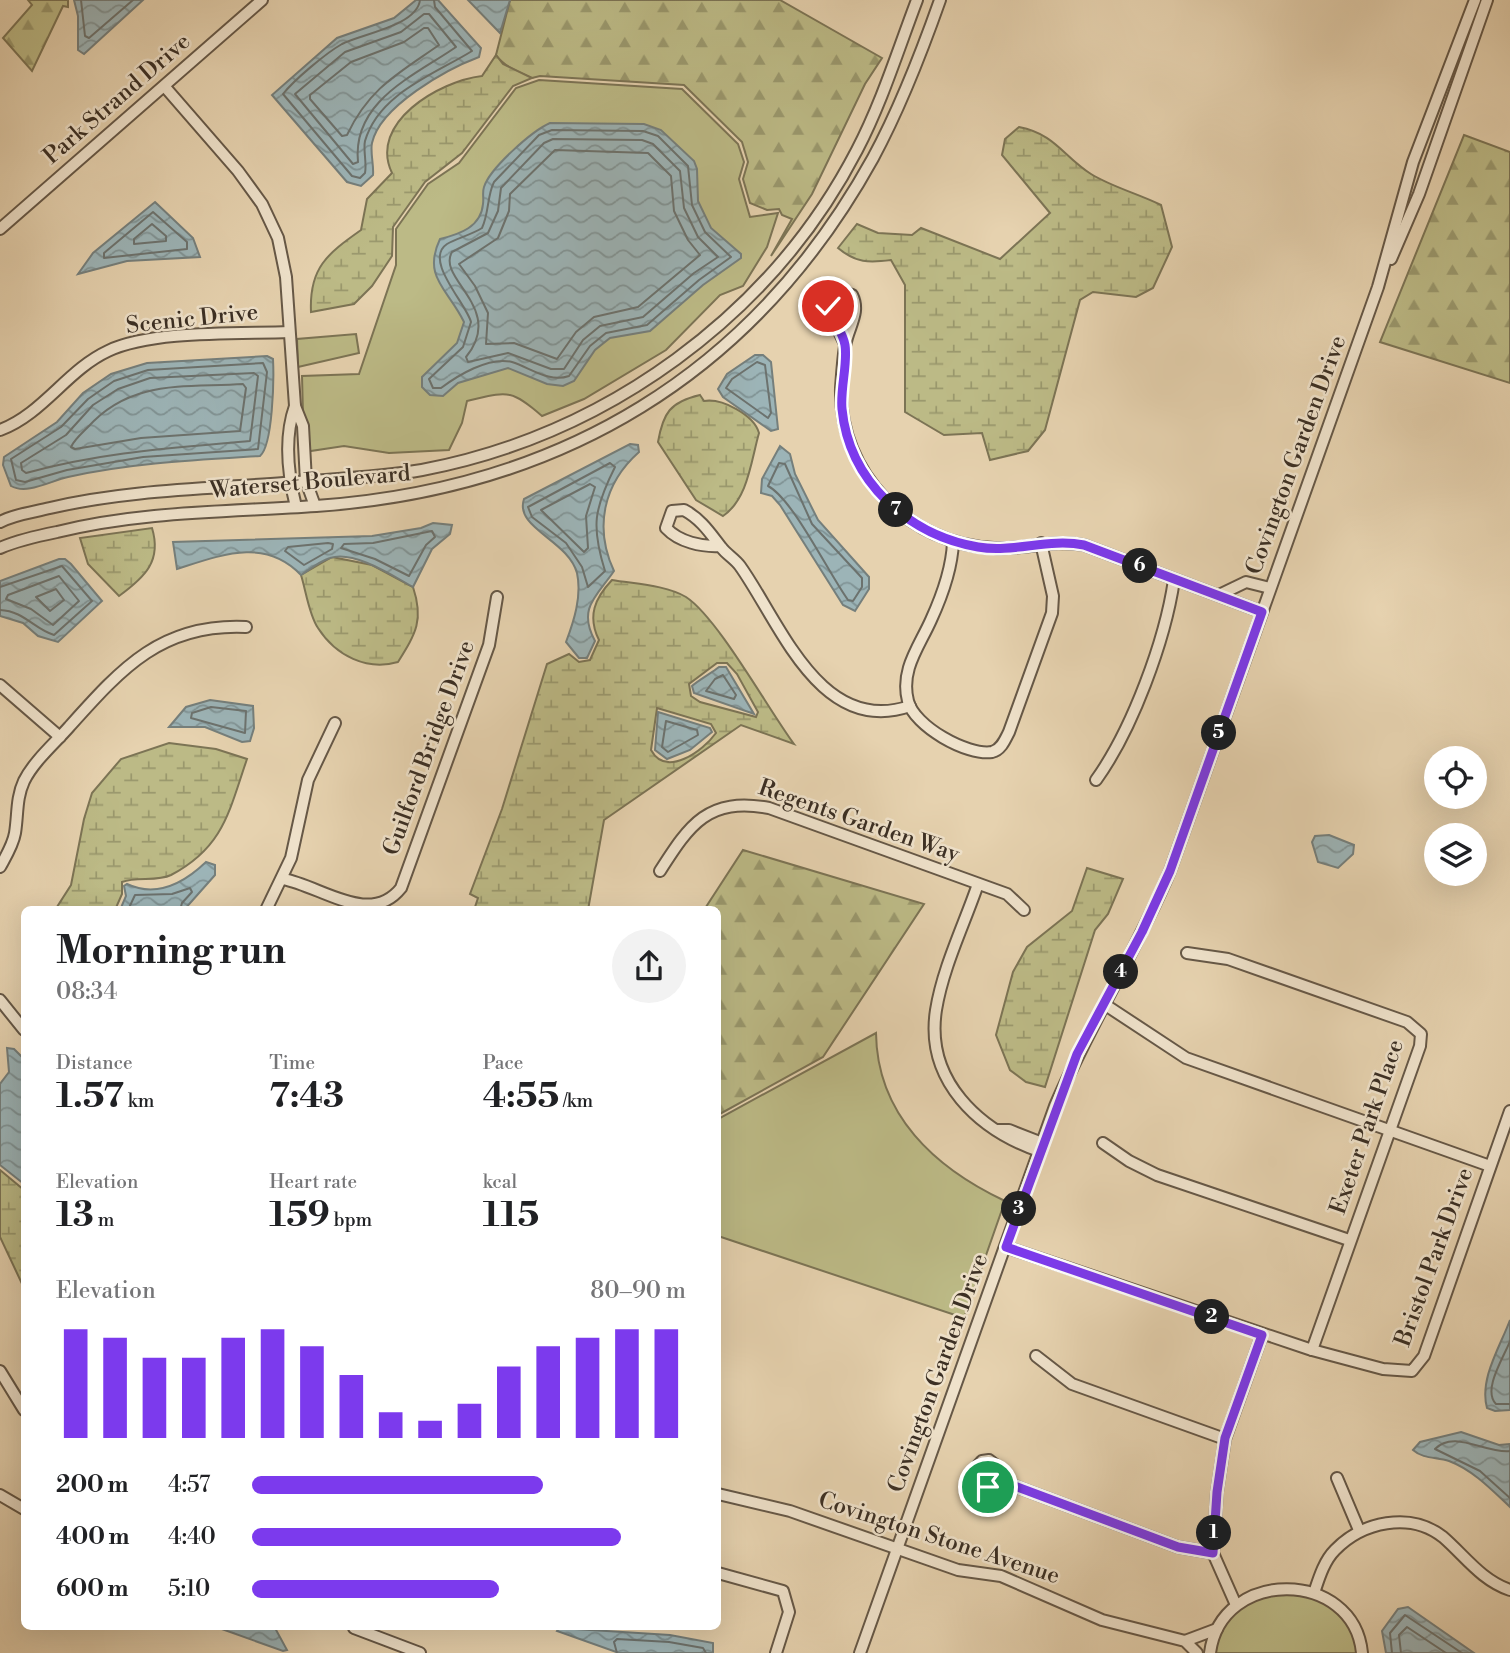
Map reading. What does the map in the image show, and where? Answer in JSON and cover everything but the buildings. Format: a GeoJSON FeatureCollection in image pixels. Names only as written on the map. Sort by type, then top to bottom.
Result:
{"type":"FeatureCollection","features":[{"type":"Feature","properties":{"kind":"street","name":"Park Strand Drive"},"geometry":{"type":"LineString","coordinates":[[0,229],[262,0]]}},
{"type":"Feature","properties":{"kind":"street","name":"Waterset Boulevard"},"geometry":{"type":"LineString","coordinates":[[0,522],[82,501],[134,494],[383,476],[424,469],[472,458],[528,439],[616,398],[705,337],[780,265],[831,195],[858,149],[884,91],[917,0]]}},
{"type":"Feature","properties":{"kind":"street","name":"Waterset Boulevard"},"geometry":{"type":"LineString","coordinates":[[0,548],[62,530],[124,519],[383,500],[453,488],[523,466],[606,429],[653,401],[710,358],[781,288],[828,229],[873,158],[908,83],[940,0]]}},
{"type":"Feature","properties":{"kind":"street","name":"Covington Garden Drive"},"geometry":{"type":"LineString","coordinates":[[1378,287],[1413,162],[1475,0]]}},
{"type":"Feature","properties":{"kind":"street","name":"Covington Garden Drive"},"geometry":{"type":"LineString","coordinates":[[860,1653],[1040,1147],[1077,1054],[1170,871],[1378,287],[1419,194],[1487,0]]}},
{"type":"Feature","properties":{"kind":"street"},"geometry":{"type":"LineString","coordinates":[[165,87],[239,171],[262,204],[283,257],[295,405],[303,426],[306,481],[315,506]]}},
{"type":"Feature","properties":{"kind":"street","name":"Scenic Drive"},"geometry":{"type":"LineString","coordinates":[[0,429],[13,425],[37,409],[83,367],[120,346],[133,342],[200,335],[289,332]]}},
{"type":"Feature","properties":{"kind":"street"},"geometry":{"type":"LineString","coordinates":[[845,344],[842,411],[858,463],[888,504],[918,525],[953,542],[996,549],[1061,541],[1084,545],[1262,612]]}},
{"type":"Feature","properties":{"kind":"street"},"geometry":{"type":"LineString","coordinates":[[295,405],[288,426],[290,483],[296,507]]}},
{"type":"Feature","properties":{"kind":"street"},"geometry":{"type":"LineString","coordinates":[[720,546],[707,547],[673,535],[666,528],[669,515],[677,510],[690,513],[716,537],[720,546],[738,563],[806,669],[824,689],[845,702],[872,710],[895,711],[910,706]]}},
{"type":"Feature","properties":{"kind":"street"},"geometry":{"type":"LineString","coordinates":[[953,542],[953,558],[941,595],[908,667],[906,688],[910,706],[922,724],[941,737],[992,752],[1004,741],[1054,605],[1041,543]]}},
{"type":"Feature","properties":{"kind":"street"},"geometry":{"type":"LineString","coordinates":[[1096,780],[1126,730],[1166,619],[1174,580]]}},
{"type":"Feature","properties":{"kind":"street"},"geometry":{"type":"LineString","coordinates":[[1219,595],[1246,582],[1270,588]]}},
{"type":"Feature","properties":{"kind":"street","name":"Guilford Bridge Drive"},"geometry":{"type":"LineString","coordinates":[[384,906],[401,888],[409,869],[489,645],[497,597]]}},
{"type":"Feature","properties":{"kind":"street"},"geometry":{"type":"LineString","coordinates":[[0,867],[15,836],[16,810],[24,782],[60,737],[120,671],[148,651],[186,632],[218,626],[246,627]]}},
{"type":"Feature","properties":{"kind":"street"},"geometry":{"type":"LineString","coordinates":[[0,685],[60,737]]}},
{"type":"Feature","properties":{"kind":"street"},"geometry":{"type":"LineString","coordinates":[[268,906],[291,858],[308,780],[335,723]]}},
{"type":"Feature","properties":{"kind":"street","name":"Regents Garden Way"},"geometry":{"type":"LineString","coordinates":[[660,871],[686,831],[712,809],[744,803],[769,808],[1007,894],[1024,910]]}},
{"type":"Feature","properties":{"kind":"street"},"geometry":{"type":"LineString","coordinates":[[283,879],[358,904],[375,906]]}},
{"type":"Feature","properties":{"kind":"street"},"geometry":{"type":"LineString","coordinates":[[978,884],[940,990],[936,1014],[940,1068],[956,1094],[977,1118],[998,1130],[1009,1130],[1040,1147]]}},
{"type":"Feature","properties":{"kind":"street","name":"Exeter Park Place"},"geometry":{"type":"LineString","coordinates":[[1187,953],[1228,959],[1407,1022],[1421,1034],[1420,1046],[1312,1350]]}},
{"type":"Feature","properties":{"kind":"street"},"geometry":{"type":"LineString","coordinates":[[0,1000],[21,1026]]}},
{"type":"Feature","properties":{"kind":"street"},"geometry":{"type":"LineString","coordinates":[[1104,1003],[1186,1058],[1490,1166]]}},
{"type":"Feature","properties":{"kind":"street","name":"Bristol Park Drive"},"geometry":{"type":"LineString","coordinates":[[1006,1247],[1262,1335],[1384,1368],[1412,1371],[1424,1356],[1510,1111]]}},
{"type":"Feature","properties":{"kind":"street"},"geometry":{"type":"LineString","coordinates":[[1102,1143],[1129,1161],[1157,1174],[1349,1240]]}},
{"type":"Feature","properties":{"kind":"street"},"geometry":{"type":"LineString","coordinates":[[1236,1605],[1213,1553],[1217,1492],[1225,1438],[1262,1335]]}},
{"type":"Feature","properties":{"kind":"street"},"geometry":{"type":"LineString","coordinates":[[1035,1356],[1072,1384],[1225,1438]]}},
{"type":"Feature","properties":{"kind":"street"},"geometry":{"type":"LineString","coordinates":[[0,1370],[21,1405]]}},
{"type":"Feature","properties":{"kind":"street"},"geometry":{"type":"LineString","coordinates":[[1337,1478],[1359,1530]]}},
{"type":"Feature","properties":{"kind":"street"},"geometry":{"type":"LineString","coordinates":[[1004,1482],[1178,1547],[1213,1553]]}},
{"type":"Feature","properties":{"kind":"street"},"geometry":{"type":"LineString","coordinates":[[0,1495],[21,1506]]}},
{"type":"Feature","properties":{"kind":"street","name":"Covington Stone Avenue"},"geometry":{"type":"LineString","coordinates":[[721,1495],[790,1511],[958,1570],[1001,1576],[1101,1620],[1185,1641]]}},
{"type":"Feature","properties":{"kind":"street"},"geometry":{"type":"LineString","coordinates":[[1314,1593],[1323,1567],[1334,1551],[1359,1530],[1390,1522],[1418,1524],[1441,1536],[1482,1575],[1510,1590]]}},
{"type":"Feature","properties":{"kind":"street"},"geometry":{"type":"LineString","coordinates":[[721,1574],[783,1591],[789,1612],[776,1653]]}},
{"type":"Feature","properties":{"kind":"street"},"geometry":{"type":"LineString","coordinates":[[1210,1653],[1217,1629],[1236,1605],[1273,1589],[1294,1588],[1314,1593],[1335,1606],[1352,1625],[1362,1653]]}},
{"type":"Feature","properties":{"kind":"street"},"geometry":{"type":"LineString","coordinates":[[1197,1653],[1185,1641],[1217,1629]]}},
{"type":"Feature","properties":{"kind":"street"},"geometry":{"type":"LineString","coordinates":[[359,1630],[420,1653]]}},
{"type":"Feature","properties":{"kind":"green space"},"geometry":{"type":"Polygon","coordinates":[[[28,0],[68,0],[68,7],[63,6],[32,71],[3,38],[32,5],[28,0]]]}},
{"type":"Feature","properties":{"kind":"green space"},"geometry":{"type":"Polygon","coordinates":[[[510,0],[780,0],[882,58],[865,84],[812,194],[771,256],[792,219],[782,215],[779,209],[767,210],[750,203],[743,179],[748,162],[742,142],[684,85],[540,76],[532,78],[517,71],[503,63],[496,55],[510,0]]]}},
{"type":"Feature","properties":{"kind":"green space"},"geometry":{"type":"Polygon","coordinates":[[[496,55],[503,64],[532,78],[513,86],[462,153],[425,182],[393,227],[392,256],[372,286],[354,304],[311,312],[313,284],[322,264],[361,230],[367,199],[392,173],[387,155],[390,137],[399,122],[412,108],[446,86],[482,76],[496,55]]]}},
{"type":"Feature","properties":{"kind":"green space"},"geometry":{"type":"Polygon","coordinates":[[[539,80],[682,89],[738,144],[744,162],[739,179],[750,217],[778,213],[767,247],[743,286],[720,295],[666,350],[584,399],[542,416],[515,397],[500,394],[467,401],[462,423],[449,450],[389,453],[344,446],[304,452],[302,376],[359,374],[396,265],[396,229],[428,184],[459,163],[516,88],[539,80]]]}},
{"type":"Feature","properties":{"kind":"green space"},"geometry":{"type":"Polygon","coordinates":[[[1019,127],[1050,140],[1099,179],[1161,205],[1172,247],[1153,288],[1136,297],[1093,292],[1080,300],[1045,430],[1028,451],[990,460],[982,433],[944,435],[905,412],[905,285],[891,260],[863,261],[838,248],[857,224],[878,233],[912,235],[921,228],[1000,259],[1050,213],[1002,155],[1005,139],[1019,127]]]}},
{"type":"Feature","properties":{"kind":"green space"},"geometry":{"type":"Polygon","coordinates":[[[1464,135],[1510,152],[1510,383],[1380,342],[1464,135]]]}},
{"type":"Feature","properties":{"kind":"green space"},"geometry":{"type":"Polygon","coordinates":[[[356,334],[359,353],[298,367],[297,339],[356,334]]]}},
{"type":"Feature","properties":{"kind":"green space"},"geometry":{"type":"Polygon","coordinates":[[[700,395],[704,401],[719,402],[744,414],[759,433],[743,490],[738,500],[723,516],[696,500],[658,442],[662,423],[670,410],[681,401],[700,395]]]}},
{"type":"Feature","properties":{"kind":"green space"},"geometry":{"type":"Polygon","coordinates":[[[152,528],[155,540],[153,559],[144,575],[119,596],[88,564],[80,538],[152,528]]]}},
{"type":"Feature","properties":{"kind":"green space"},"geometry":{"type":"Polygon","coordinates":[[[332,557],[372,565],[413,587],[418,618],[414,634],[398,662],[375,664],[353,659],[334,646],[318,628],[310,610],[301,575],[332,557]]]}},
{"type":"Feature","properties":{"kind":"green space"},"geometry":{"type":"Polygon","coordinates":[[[612,580],[660,587],[686,597],[713,624],[794,744],[741,725],[604,820],[589,906],[475,906],[478,898],[470,894],[502,809],[547,664],[569,654],[579,662],[590,660],[599,640],[593,615],[597,601],[612,580]],[[717,663],[689,684],[691,696],[700,702],[756,717],[758,712],[737,674],[727,663],[717,663]],[[657,708],[651,750],[666,762],[684,759],[694,754],[716,733],[711,724],[657,708]]]}},
{"type":"Feature","properties":{"kind":"green space"},"geometry":{"type":"Polygon","coordinates":[[[169,743],[216,749],[247,759],[222,826],[214,840],[189,864],[171,875],[122,882],[122,894],[117,906],[58,906],[71,885],[92,793],[121,759],[169,743]]]}},
{"type":"Feature","properties":{"kind":"green space"},"geometry":{"type":"Polygon","coordinates":[[[743,850],[924,904],[823,1057],[721,1113],[721,906],[707,906],[743,850]]]}},
{"type":"Feature","properties":{"kind":"green space"},"geometry":{"type":"Polygon","coordinates":[[[1087,868],[1123,879],[1108,914],[1095,930],[1045,1087],[1026,1082],[1010,1070],[996,1035],[1013,972],[1027,947],[1072,911],[1087,868]]]}},
{"type":"Feature","properties":{"kind":"green space"},"geometry":{"type":"Polygon","coordinates":[[[876,1033],[879,1062],[887,1089],[899,1113],[915,1135],[955,1172],[1005,1201],[964,1318],[721,1237],[721,1117],[876,1033]]]}},
{"type":"Feature","properties":{"kind":"green space"},"geometry":{"type":"Polygon","coordinates":[[[0,1170],[21,1188],[21,1282],[0,1237],[0,1170]]]}},
{"type":"Feature","properties":{"kind":"green space"},"geometry":{"type":"Polygon","coordinates":[[[1314,1593],[1352,1625],[1362,1653],[1210,1653],[1217,1629],[1254,1595],[1314,1593]]]}},
{"type":"Feature","properties":{"kind":"water"},"geometry":{"type":"Polygon","coordinates":[[[74,0],[143,0],[84,54],[78,50],[78,16],[74,0]]]}},
{"type":"Feature","properties":{"kind":"water"},"geometry":{"type":"Polygon","coordinates":[[[416,0],[438,0],[481,48],[479,57],[433,80],[401,103],[378,129],[372,143],[373,175],[361,186],[347,182],[272,95],[337,38],[394,18],[416,0]]]}},
{"type":"Feature","properties":{"kind":"water"},"geometry":{"type":"Polygon","coordinates":[[[468,0],[510,0],[500,33],[468,0]]]}},
{"type":"Feature","properties":{"kind":"water"},"geometry":{"type":"Polygon","coordinates":[[[550,123],[644,124],[661,130],[694,161],[697,169],[698,201],[711,228],[741,254],[741,258],[703,285],[650,331],[610,338],[595,350],[574,381],[563,386],[547,384],[508,368],[458,383],[443,396],[430,395],[422,387],[422,377],[457,343],[464,322],[435,273],[435,252],[440,239],[462,232],[474,224],[481,212],[484,187],[494,170],[523,142],[550,123]]]}},
{"type":"Feature","properties":{"kind":"water"},"geometry":{"type":"Polygon","coordinates":[[[155,202],[193,238],[200,257],[127,261],[78,274],[93,253],[155,202]]]}},
{"type":"Feature","properties":{"kind":"water"},"geometry":{"type":"Polygon","coordinates":[[[755,355],[763,355],[771,362],[778,429],[771,431],[723,397],[718,389],[727,374],[755,355]]]}},
{"type":"Feature","properties":{"kind":"water"},"geometry":{"type":"Polygon","coordinates":[[[267,356],[273,359],[272,410],[268,439],[260,456],[140,465],[68,477],[31,488],[11,486],[3,465],[4,457],[57,422],[83,393],[111,374],[147,363],[267,356]]]}},
{"type":"Feature","properties":{"kind":"water"},"geometry":{"type":"Polygon","coordinates":[[[630,444],[638,445],[639,452],[617,478],[606,507],[604,539],[614,571],[591,603],[588,620],[595,641],[587,658],[579,658],[566,642],[578,599],[577,573],[564,552],[527,518],[523,509],[524,499],[630,444]]]}},
{"type":"Feature","properties":{"kind":"water"},"geometry":{"type":"Polygon","coordinates":[[[780,446],[790,454],[795,474],[818,520],[869,577],[869,589],[855,611],[843,605],[780,505],[772,496],[761,493],[762,479],[780,446]]]}},
{"type":"Feature","properties":{"kind":"water"},"geometry":{"type":"Polygon","coordinates":[[[433,523],[452,525],[450,534],[432,549],[413,587],[373,565],[340,556],[323,561],[301,575],[273,556],[242,552],[177,569],[173,542],[372,536],[421,528],[433,523]]]}},
{"type":"Feature","properties":{"kind":"water"},"geometry":{"type":"Polygon","coordinates":[[[65,559],[71,564],[102,601],[58,642],[38,636],[23,623],[0,616],[0,581],[65,559]]]}},
{"type":"Feature","properties":{"kind":"water"},"geometry":{"type":"Polygon","coordinates":[[[719,667],[726,667],[754,714],[694,693],[692,686],[719,667]]]}},
{"type":"Feature","properties":{"kind":"water"},"geometry":{"type":"Polygon","coordinates":[[[210,700],[253,706],[254,728],[250,741],[242,742],[205,727],[169,727],[186,707],[210,700]]]}},
{"type":"Feature","properties":{"kind":"water"},"geometry":{"type":"Polygon","coordinates":[[[658,712],[710,728],[712,732],[690,750],[667,759],[655,750],[658,712]]]}},
{"type":"Feature","properties":{"kind":"water"},"geometry":{"type":"Polygon","coordinates":[[[1329,835],[1354,845],[1353,854],[1338,868],[1318,862],[1312,842],[1315,836],[1329,835]]]}},
{"type":"Feature","properties":{"kind":"water"},"geometry":{"type":"Polygon","coordinates":[[[206,862],[215,865],[215,875],[188,906],[122,906],[126,896],[124,886],[127,884],[138,888],[159,889],[189,876],[206,862]]]}},
{"type":"Feature","properties":{"kind":"water"},"geometry":{"type":"Polygon","coordinates":[[[7,1048],[14,1049],[21,1056],[21,1182],[0,1165],[0,1084],[9,1072],[7,1048]]]}},
{"type":"Feature","properties":{"kind":"water"},"geometry":{"type":"Polygon","coordinates":[[[1510,1320],[1510,1410],[1495,1411],[1487,1408],[1486,1386],[1492,1363],[1510,1320]]]}},
{"type":"Feature","properties":{"kind":"water"},"geometry":{"type":"Polygon","coordinates":[[[1461,1432],[1499,1445],[1510,1444],[1510,1507],[1466,1470],[1449,1461],[1425,1456],[1413,1450],[1420,1442],[1461,1432]]]}},
{"type":"Feature","properties":{"kind":"water"},"geometry":{"type":"Polygon","coordinates":[[[1408,1607],[1474,1653],[1386,1653],[1382,1631],[1398,1609],[1408,1607]]]}},
{"type":"Feature","properties":{"kind":"water"},"geometry":{"type":"Polygon","coordinates":[[[225,1630],[276,1630],[287,1650],[283,1651],[225,1630]]]}},
{"type":"Feature","properties":{"kind":"water"},"geometry":{"type":"Polygon","coordinates":[[[591,1630],[670,1635],[713,1643],[713,1653],[619,1653],[557,1631],[591,1630]]]}},
{"type":"Feature","properties":{"kind":"route"},"geometry":{"type":"LineString","coordinates":[[828,306],[845,344],[842,411],[851,448],[867,477],[888,504],[900,514],[953,542],[982,547],[996,549],[1053,541],[1084,545],[1262,612],[1170,871],[1130,956],[1077,1054],[1055,1106],[1006,1247],[1262,1335],[1225,1438],[1217,1492],[1213,1553],[1178,1547],[1004,1482],[988,1487]]}}]}
